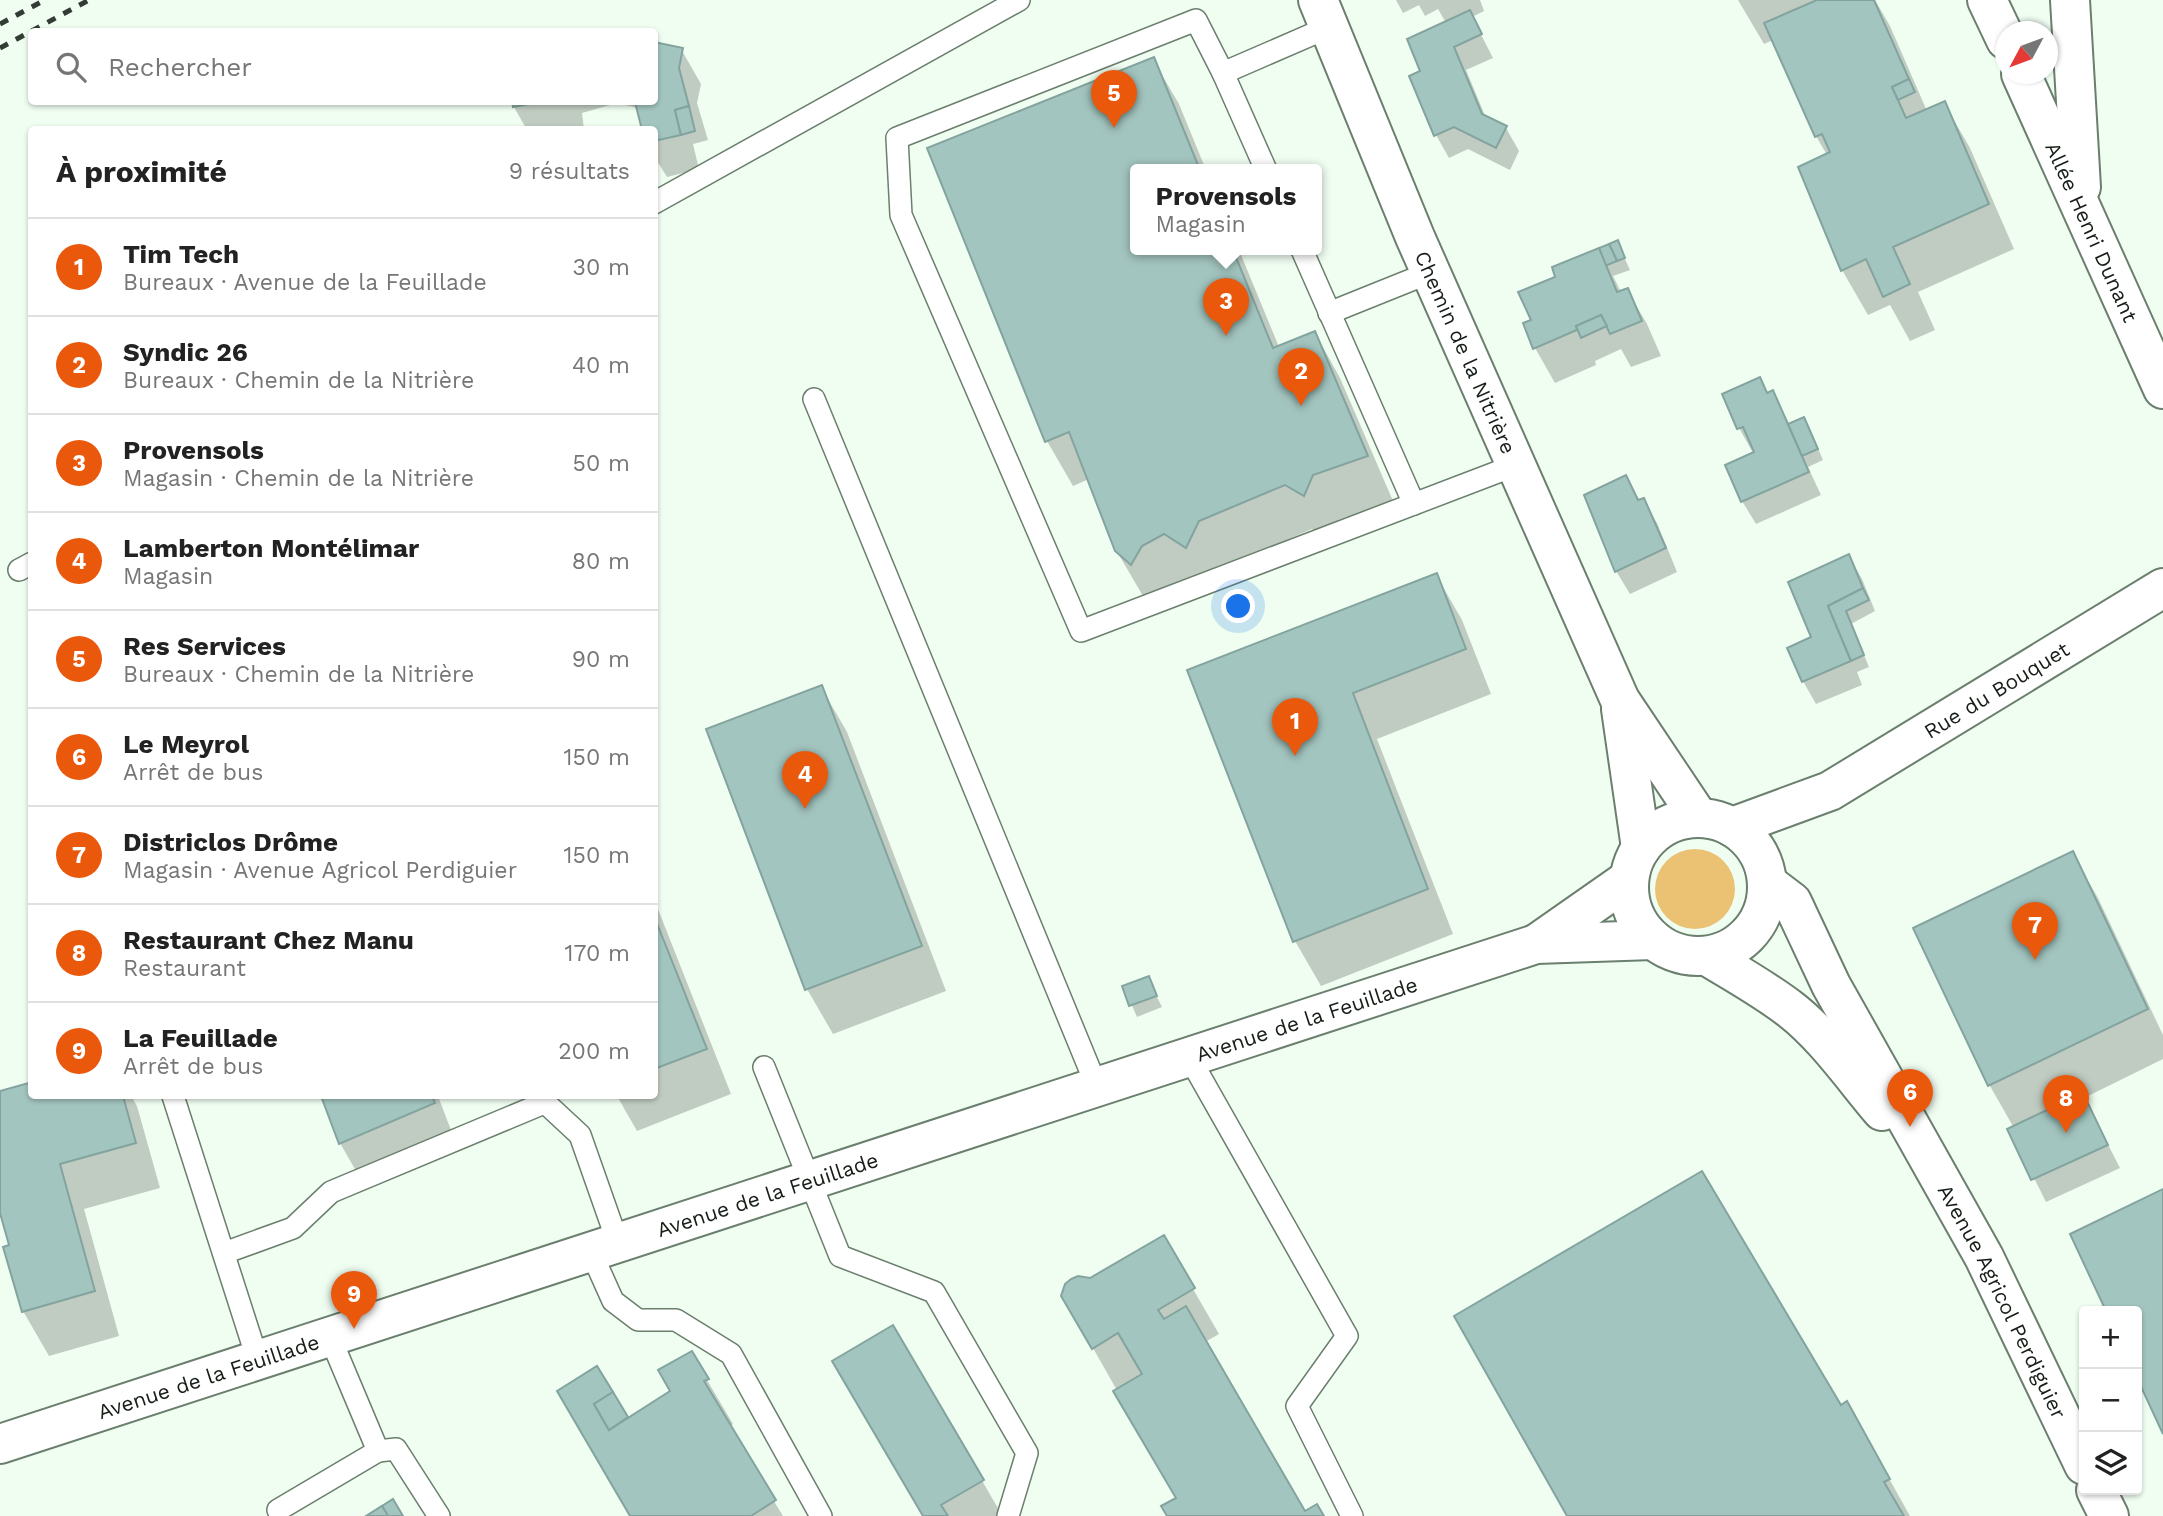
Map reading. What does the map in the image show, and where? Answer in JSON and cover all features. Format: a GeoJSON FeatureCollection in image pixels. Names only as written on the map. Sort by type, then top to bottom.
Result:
{"type":"FeatureCollection","features":[{"type":"Feature","properties":{"kind":"street"},"geometry":{"type":"LineString","coordinates":[[1987,0],[1997,21]]}},
{"type":"Feature","properties":{"kind":"street"},"geometry":{"type":"LineString","coordinates":[[2070,0],[2082,211]]}},
{"type":"Feature","properties":{"kind":"street","name":"Chemin de la Nitrière"},"geometry":{"type":"LineString","coordinates":[[1323,13],[1431,272],[1620,700],[1715,822]]}},
{"type":"Feature","properties":{"kind":"street","name":"Allée Henri Dunant"},"geometry":{"type":"LineString","coordinates":[[2025,84],[2163,389]]}},
{"type":"Feature","properties":{"kind":"street","name":"Rue du Bouquet"},"geometry":{"type":"LineString","coordinates":[[1715,822],[1829,791],[2163,588]]}},
{"type":"Feature","properties":{"kind":"street","name":"Chemin de la Nitrière"},"geometry":{"type":"LineString","coordinates":[[1620,700],[1635,863]]}},
{"type":"Feature","properties":{"kind":"street","name":"Rue du Bouquet"},"geometry":{"type":"LineString","coordinates":[[1765,872],[1829,791]]}},
{"type":"Feature","properties":{"kind":"street"},"geometry":{"type":"LineString","coordinates":[[1682,820],[1715,822],[1750,841],[1765,872],[1766,904],[1757,923],[1744,939],[1727,951],[1707,956],[1688,956],[1669,951],[1653,940],[1638,922],[1630,901],[1635,863],[1652,835],[1666,826],[1682,820]]}},
{"type":"Feature","properties":{"kind":"street","name":"Avenue de la Feuillade"},"geometry":{"type":"LineString","coordinates":[[1536,944],[1635,863]]}},
{"type":"Feature","properties":{"kind":"street","name":"Avenue Agricol Perdiguier"},"geometry":{"type":"LineString","coordinates":[[1765,872],[1792,902],[1832,985],[1984,1257],[2079,1455]]}},
{"type":"Feature","properties":{"kind":"street","name":"Avenue de la Feuillade"},"geometry":{"type":"LineString","coordinates":[[0,1444],[1536,944],[1653,940]]}},
{"type":"Feature","properties":{"kind":"street","name":"Avenue Agricol Perdiguier"},"geometry":{"type":"LineString","coordinates":[[1707,956],[1792,1011],[1823,1041],[1937,1174]]}},
{"type":"Feature","properties":{"kind":"street"},"geometry":{"type":"LineString","coordinates":[[2098,1495],[2109,1516]]}},
{"type":"Feature","properties":{"kind":"lane"},"geometry":{"type":"LineString","coordinates":[[658,201],[1019,0]]}},
{"type":"Feature","properties":{"kind":"lane"},"geometry":{"type":"LineString","coordinates":[[1223,73],[1323,13]]}},
{"type":"Feature","properties":{"kind":"lane"},"geometry":{"type":"LineString","coordinates":[[1263,164],[1196,20],[897,138],[901,215],[1081,631],[1516,465]]}},
{"type":"Feature","properties":{"kind":"lane"},"geometry":{"type":"LineString","coordinates":[[1304,255],[1415,503]]}},
{"type":"Feature","properties":{"kind":"lane"},"geometry":{"type":"LineString","coordinates":[[1329,313],[1431,272]]}},
{"type":"Feature","properties":{"kind":"lane"},"geometry":{"type":"LineString","coordinates":[[814,399],[1097,1087]]}},
{"type":"Feature","properties":{"kind":"lane"},"geometry":{"type":"LineString","coordinates":[[1189,1056],[1346,1336],[1297,1406],[1352,1516]]}},
{"type":"Feature","properties":{"kind":"lane"},"geometry":{"type":"LineString","coordinates":[[764,1068],[840,1256],[934,1292],[1027,1453],[1008,1516]]}},
{"type":"Feature","properties":{"kind":"lane"},"geometry":{"type":"LineString","coordinates":[[174,1099],[258,1361]]}},
{"type":"Feature","properties":{"kind":"lane"},"geometry":{"type":"LineString","coordinates":[[224,1253],[293,1228],[331,1192],[541,1099],[580,1135],[613,1301],[638,1320],[676,1320],[731,1354],[821,1516]]}},
{"type":"Feature","properties":{"kind":"lane"},"geometry":{"type":"LineString","coordinates":[[330,1337],[379,1451]]}},
{"type":"Feature","properties":{"kind":"lane"},"geometry":{"type":"LineString","coordinates":[[278,1510],[379,1451],[396,1449],[439,1516]]}},
{"type":"Feature","properties":{"kind":"shaded area"},"geometry":{"type":"Polygon","coordinates":[[[1695,849],[1710,852],[1723,861],[1732,874],[1735,889],[1732,904],[1723,917],[1710,926],[1695,929],[1680,926],[1667,917],[1658,904],[1655,889],[1658,874],[1667,861],[1680,852],[1695,849]]]}},
{"type":"Feature","properties":{"kind":"building"},"geometry":{"type":"Polygon","coordinates":[[[1817,0],[1874,0],[1909,79],[1892,87],[1906,118],[1945,101],[1989,204],[1893,247],[1910,284],[1883,297],[1866,259],[1841,271],[1798,167],[1830,152],[1822,134],[1815,137],[1764,23],[1817,0]]]}},
{"type":"Feature","properties":{"kind":"building"},"geometry":{"type":"Polygon","coordinates":[[[1470,10],[1482,34],[1454,47],[1482,114],[1507,126],[1496,148],[1454,127],[1434,136],[1409,76],[1420,71],[1407,39],[1470,10]]]}},
{"type":"Feature","properties":{"kind":"building"},"geometry":{"type":"Polygon","coordinates":[[[658,43],[683,48],[679,68],[689,106],[675,110],[681,135],[658,140],[658,126],[641,126],[636,105],[658,105],[658,43]]]}},
{"type":"Feature","properties":{"kind":"building"},"geometry":{"type":"Polygon","coordinates":[[[1154,57],[1198,164],[1130,164],[1130,255],[1235,255],[1273,348],[1315,331],[1368,456],[1313,475],[1304,496],[1285,485],[1199,521],[1186,548],[1164,534],[1142,546],[1131,565],[1115,551],[1069,432],[1045,442],[927,148],[1154,57]]]}},
{"type":"Feature","properties":{"kind":"building"},"geometry":{"type":"Polygon","coordinates":[[[1909,79],[1915,92],[1898,100],[1892,87],[1909,79]]]}},
{"type":"Feature","properties":{"kind":"building"},"geometry":{"type":"Polygon","coordinates":[[[689,106],[695,131],[681,135],[675,110],[689,106]]]}},
{"type":"Feature","properties":{"kind":"building"},"geometry":{"type":"Polygon","coordinates":[[[1618,240],[1625,258],[1617,261],[1609,244],[1618,240]]]}},
{"type":"Feature","properties":{"kind":"building"},"geometry":{"type":"Polygon","coordinates":[[[1609,244],[1617,261],[1605,266],[1599,248],[1609,244]]]}},
{"type":"Feature","properties":{"kind":"building"},"geometry":{"type":"Polygon","coordinates":[[[1599,248],[1617,292],[1628,288],[1642,321],[1610,334],[1601,315],[1576,326],[1577,330],[1533,349],[1523,323],[1531,320],[1518,292],[1555,277],[1552,267],[1599,248]]]}},
{"type":"Feature","properties":{"kind":"building"},"geometry":{"type":"Polygon","coordinates":[[[1601,315],[1607,326],[1581,338],[1576,326],[1601,315]]]}},
{"type":"Feature","properties":{"kind":"building"},"geometry":{"type":"Polygon","coordinates":[[[1760,377],[1767,393],[1773,390],[1809,472],[1741,502],[1725,465],[1754,452],[1743,427],[1737,429],[1722,394],[1760,377]]]}},
{"type":"Feature","properties":{"kind":"building"},"geometry":{"type":"Polygon","coordinates":[[[1804,417],[1818,449],[1802,456],[1788,424],[1804,417]]]}},
{"type":"Feature","properties":{"kind":"building"},"geometry":{"type":"Polygon","coordinates":[[[1626,475],[1638,500],[1644,498],[1666,548],[1615,572],[1584,495],[1626,475]]]}},
{"type":"Feature","properties":{"kind":"building"},"geometry":{"type":"Polygon","coordinates":[[[1849,554],[1863,588],[1828,606],[1851,661],[1802,682],[1787,648],[1811,637],[1788,582],[1849,554]]]}},
{"type":"Feature","properties":{"kind":"building"},"geometry":{"type":"Polygon","coordinates":[[[1437,573],[1466,649],[1353,693],[1428,889],[1293,942],[1187,670],[1437,573]]]}},
{"type":"Feature","properties":{"kind":"building"},"geometry":{"type":"Polygon","coordinates":[[[1863,588],[1869,600],[1846,611],[1864,655],[1851,661],[1828,606],[1863,588]]]}},
{"type":"Feature","properties":{"kind":"building"},"geometry":{"type":"Polygon","coordinates":[[[822,685],[922,946],[805,990],[706,729],[822,685]]]}},
{"type":"Feature","properties":{"kind":"building"},"geometry":{"type":"Polygon","coordinates":[[[2073,851],[2148,1009],[1988,1086],[1913,928],[2073,851]]]}},
{"type":"Feature","properties":{"kind":"building"},"geometry":{"type":"Polygon","coordinates":[[[658,926],[707,1049],[658,1067],[658,926]]]}},
{"type":"Feature","properties":{"kind":"building"},"geometry":{"type":"Polygon","coordinates":[[[1149,976],[1157,996],[1129,1006],[1122,986],[1149,976]]]}},
{"type":"Feature","properties":{"kind":"building"},"geometry":{"type":"Polygon","coordinates":[[[28,1083],[28,1099],[124,1099],[136,1143],[60,1164],[95,1291],[22,1312],[3,1247],[9,1245],[0,1213],[0,1091],[28,1083]]]}},
{"type":"Feature","properties":{"kind":"building"},"geometry":{"type":"Polygon","coordinates":[[[2083,1093],[2108,1145],[2031,1180],[2007,1129],[2083,1093]]]}},
{"type":"Feature","properties":{"kind":"building"},"geometry":{"type":"Polygon","coordinates":[[[322,1099],[433,1099],[435,1103],[339,1144],[322,1099]]]}},
{"type":"Feature","properties":{"kind":"building"},"geometry":{"type":"Polygon","coordinates":[[[1702,1171],[1841,1405],[1847,1401],[1890,1479],[1884,1482],[1904,1516],[1567,1516],[1454,1316],[1702,1171]]]}},
{"type":"Feature","properties":{"kind":"building"},"geometry":{"type":"Polygon","coordinates":[[[2163,1189],[2163,1434],[2142,1389],[2142,1306],[2104,1306],[2070,1234],[2163,1189]]]}},
{"type":"Feature","properties":{"kind":"building"},"geometry":{"type":"Polygon","coordinates":[[[1164,1235],[1195,1288],[1158,1310],[1164,1319],[1186,1306],[1305,1511],[1317,1504],[1324,1516],[1167,1516],[1161,1506],[1176,1498],[1113,1391],[1142,1374],[1118,1333],[1092,1349],[1061,1296],[1065,1284],[1071,1279],[1078,1276],[1090,1278],[1164,1235]]]}},
{"type":"Feature","properties":{"kind":"building"},"geometry":{"type":"Polygon","coordinates":[[[893,1325],[984,1480],[941,1505],[948,1516],[923,1516],[832,1361],[893,1325]]]}},
{"type":"Feature","properties":{"kind":"building"},"geometry":{"type":"Polygon","coordinates":[[[692,1351],[709,1379],[704,1381],[776,1500],[751,1516],[630,1516],[557,1391],[597,1366],[613,1392],[594,1404],[609,1430],[670,1391],[658,1370],[692,1351]]]}},
{"type":"Feature","properties":{"kind":"building"},"geometry":{"type":"Polygon","coordinates":[[[613,1392],[628,1417],[609,1430],[594,1404],[613,1392]]]}},
{"type":"Feature","properties":{"kind":"building"},"geometry":{"type":"Polygon","coordinates":[[[393,1499],[403,1516],[388,1516],[382,1506],[393,1499]]]}},
{"type":"Feature","properties":{"kind":"building"},"geometry":{"type":"Polygon","coordinates":[[[382,1506],[388,1516],[366,1516],[382,1506]]]}},
{"type":"Feature","properties":{"kind":"railway"},"geometry":{"type":"LineString","coordinates":[[0,24],[45,0]]}},
{"type":"Feature","properties":{"kind":"railway"},"geometry":{"type":"LineString","coordinates":[[37,28],[89,0]]}},
{"type":"Feature","properties":{"kind":"railway"},"geometry":{"type":"LineString","coordinates":[[0,48],[28,33]]}},
{"type":"Feature","properties":{"kind":"place","name":"Res Services"},"geometry":{"type":"Point","coordinates":[1114,128]}},
{"type":"Feature","properties":{"kind":"place","name":"Provensols"},"geometry":{"type":"Point","coordinates":[1226,336]}},
{"type":"Feature","properties":{"kind":"place","name":"Syndic 26"},"geometry":{"type":"Point","coordinates":[1301,406]}},
{"type":"Feature","properties":{"kind":"place","name":"Tim Tech"},"geometry":{"type":"Point","coordinates":[1295,756]}},
{"type":"Feature","properties":{"kind":"place","name":"Lamberton Montélimar"},"geometry":{"type":"Point","coordinates":[805,809]}},
{"type":"Feature","properties":{"kind":"place","name":"Districlos Drôme"},"geometry":{"type":"Point","coordinates":[2035,960]}},
{"type":"Feature","properties":{"kind":"place","name":"Le Meyrol"},"geometry":{"type":"Point","coordinates":[1910,1127]}},
{"type":"Feature","properties":{"kind":"place","name":"Restaurant Chez Manu"},"geometry":{"type":"Point","coordinates":[2066,1133]}},
{"type":"Feature","properties":{"kind":"place","name":"La Feuillade"},"geometry":{"type":"Point","coordinates":[354,1329]}}]}
